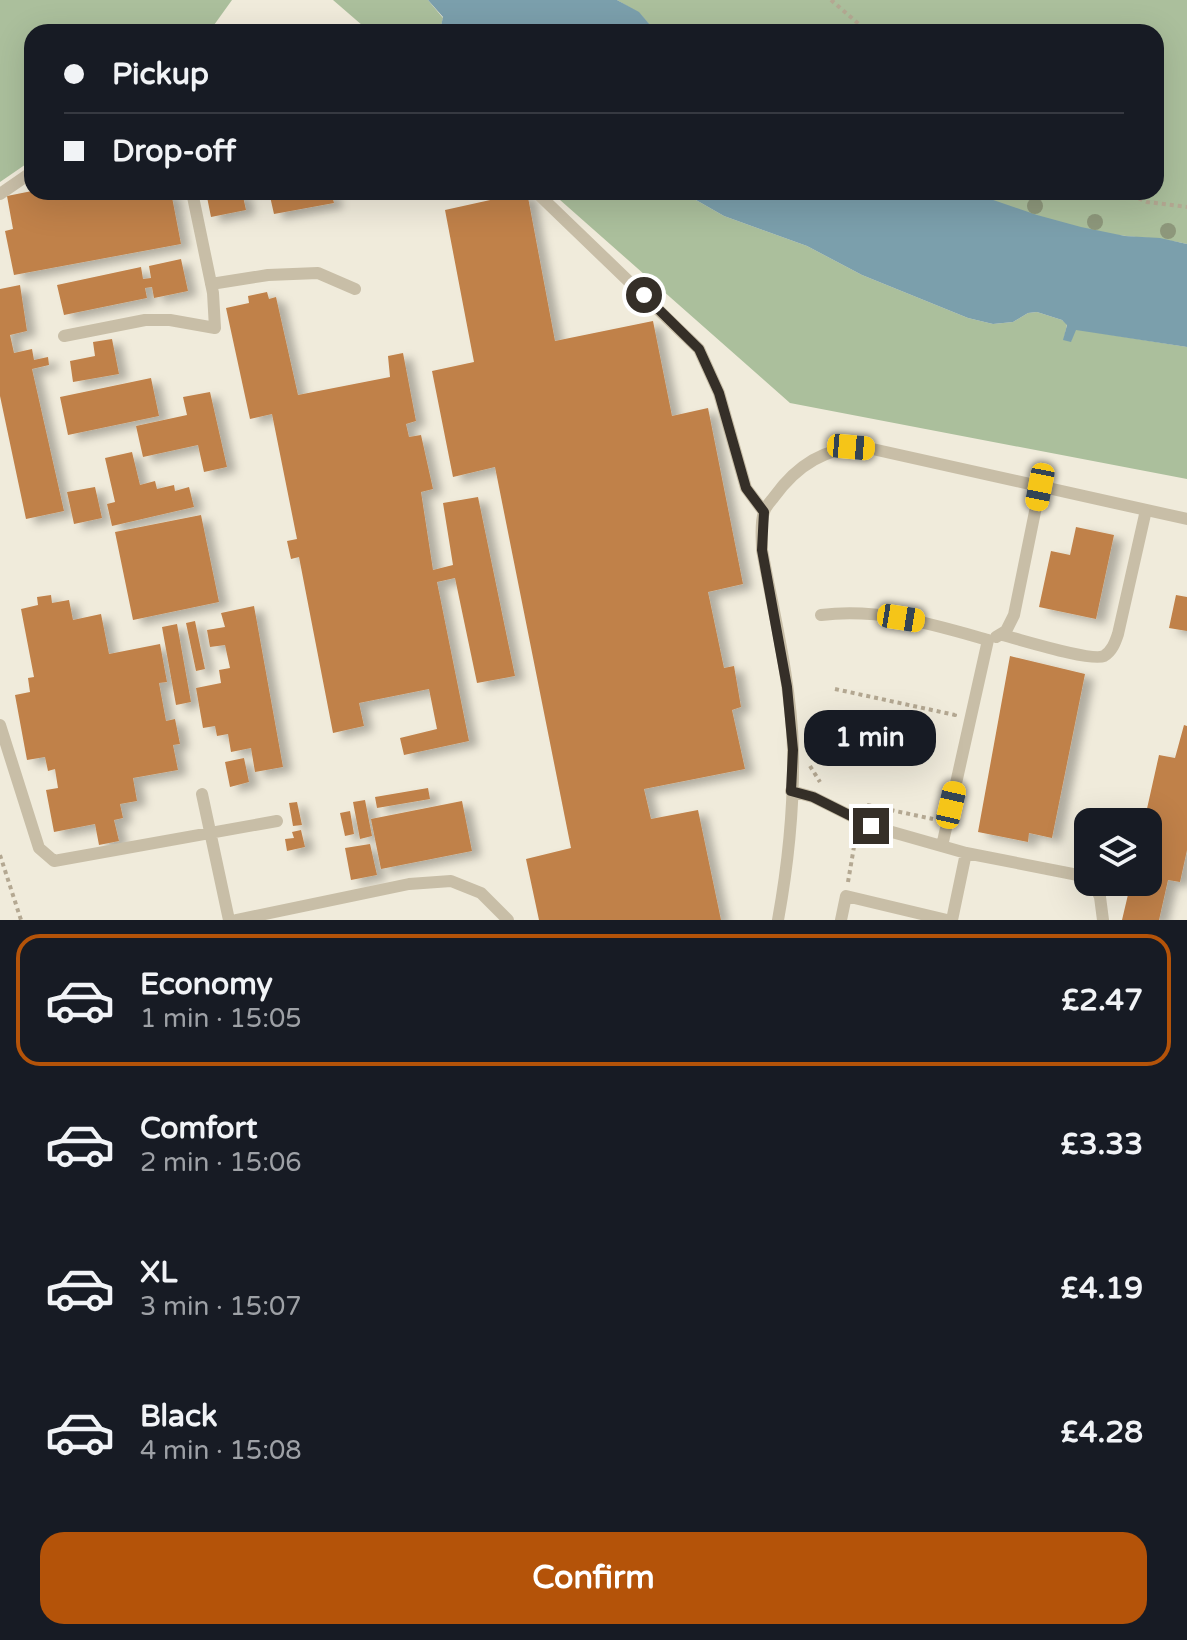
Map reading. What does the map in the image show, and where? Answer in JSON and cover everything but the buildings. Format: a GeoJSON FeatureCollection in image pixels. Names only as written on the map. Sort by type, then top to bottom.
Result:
{"type":"FeatureCollection","features":[{"type":"Feature","properties":{"kind":"lane"},"geometry":{"type":"LineString","coordinates":[[0,194],[24,178]]}},
{"type":"Feature","properties":{"kind":"lane"},"geometry":{"type":"LineString","coordinates":[[64,336],[145,320],[170,320],[215,328],[211,284],[194,200]]}},
{"type":"Feature","properties":{"kind":"lane"},"geometry":{"type":"LineString","coordinates":[[544,200],[699,349],[719,393],[746,488],[764,512]]}},
{"type":"Feature","properties":{"kind":"lane"},"geometry":{"type":"LineString","coordinates":[[211,284],[268,275],[318,273],[355,289]]}},
{"type":"Feature","properties":{"kind":"lane"},"geometry":{"type":"LineString","coordinates":[[778,920],[793,750],[787,687],[762,550],[764,512],[784,483],[799,469],[834,449],[868,448],[1187,519]]}},
{"type":"Feature","properties":{"kind":"lane"},"geometry":{"type":"LineString","coordinates":[[1002,635],[1014,615],[1040,487]]}},
{"type":"Feature","properties":{"kind":"lane"},"geometry":{"type":"LineString","coordinates":[[821,615],[854,611],[925,622],[988,640],[1002,635],[1089,657],[1105,655],[1111,650],[1118,634],[1146,510]]}},
{"type":"Feature","properties":{"kind":"lane"},"geometry":{"type":"LineString","coordinates":[[942,846],[988,640]]}},
{"type":"Feature","properties":{"kind":"lane"},"geometry":{"type":"LineString","coordinates":[[0,725],[39,848],[54,861],[277,821]]}},
{"type":"Feature","properties":{"kind":"lane"},"geometry":{"type":"LineString","coordinates":[[791,791],[813,797],[871,826],[966,853],[1074,874]]}},
{"type":"Feature","properties":{"kind":"lane"},"geometry":{"type":"LineString","coordinates":[[202,794],[229,920]]}},
{"type":"Feature","properties":{"kind":"lane"},"geometry":{"type":"LineString","coordinates":[[841,920],[846,896],[950,920],[966,853]]}},
{"type":"Feature","properties":{"kind":"lane"},"geometry":{"type":"LineString","coordinates":[[236,920],[409,884],[451,881],[481,893],[508,920]]}},
{"type":"Feature","properties":{"kind":"lane"},"geometry":{"type":"LineString","coordinates":[[1100,896],[1103,920]]}},
{"type":"Feature","properties":{"kind":"path"},"geometry":{"type":"LineString","coordinates":[[831,0],[859,24]]}},
{"type":"Feature","properties":{"kind":"path"},"geometry":{"type":"LineString","coordinates":[[1142,200],[1187,207]]}},
{"type":"Feature","properties":{"kind":"path"},"geometry":{"type":"LineString","coordinates":[[835,689],[955,715],[957,704],[972,708]]}},
{"type":"Feature","properties":{"kind":"path"},"geometry":{"type":"LineString","coordinates":[[807,759],[825,787]]}},
{"type":"Feature","properties":{"kind":"path"},"geometry":{"type":"LineString","coordinates":[[846,896],[862,804],[947,822]]}},
{"type":"Feature","properties":{"kind":"path"},"geometry":{"type":"LineString","coordinates":[[0,855],[21,920]]}},
{"type":"Feature","properties":{"kind":"green space"},"geometry":{"type":"Polygon","coordinates":[[[0,0],[232,0],[215,24],[24,24],[24,166],[0,182],[0,0]]]}},
{"type":"Feature","properties":{"kind":"green space"},"geometry":{"type":"Polygon","coordinates":[[[333,0],[428,0],[443,18],[442,24],[361,24],[333,0]]]}},
{"type":"Feature","properties":{"kind":"green space"},"geometry":{"type":"Polygon","coordinates":[[[617,0],[1187,0],[1187,244],[1087,230],[992,200],[1164,200],[1164,24],[649,24],[639,13],[617,0]]]}},
{"type":"Feature","properties":{"kind":"green space"},"geometry":{"type":"Polygon","coordinates":[[[560,200],[696,200],[724,216],[807,246],[862,275],[968,318],[993,324],[1013,322],[1028,313],[1037,312],[1067,324],[1064,339],[1071,341],[1075,329],[1187,347],[1187,479],[790,403],[560,200]]]}},
{"type":"Feature","properties":{"kind":"water"},"geometry":{"type":"Polygon","coordinates":[[[428,0],[617,0],[639,12],[649,24],[441,24],[443,17],[428,0]]]}},
{"type":"Feature","properties":{"kind":"water"},"geometry":{"type":"Polygon","coordinates":[[[696,200],[993,200],[1081,227],[1187,244],[1187,347],[1076,330],[1071,342],[1063,340],[1067,325],[1062,320],[1037,312],[1028,313],[1013,322],[993,324],[968,318],[862,275],[807,246],[724,216],[696,200]]]}},
{"type":"Feature","properties":{"kind":"route"},"geometry":{"type":"LineString","coordinates":[[644,295],[699,349],[719,393],[746,488],[764,512],[762,550],[787,687],[793,750],[791,791],[813,797],[871,826]]}}]}
